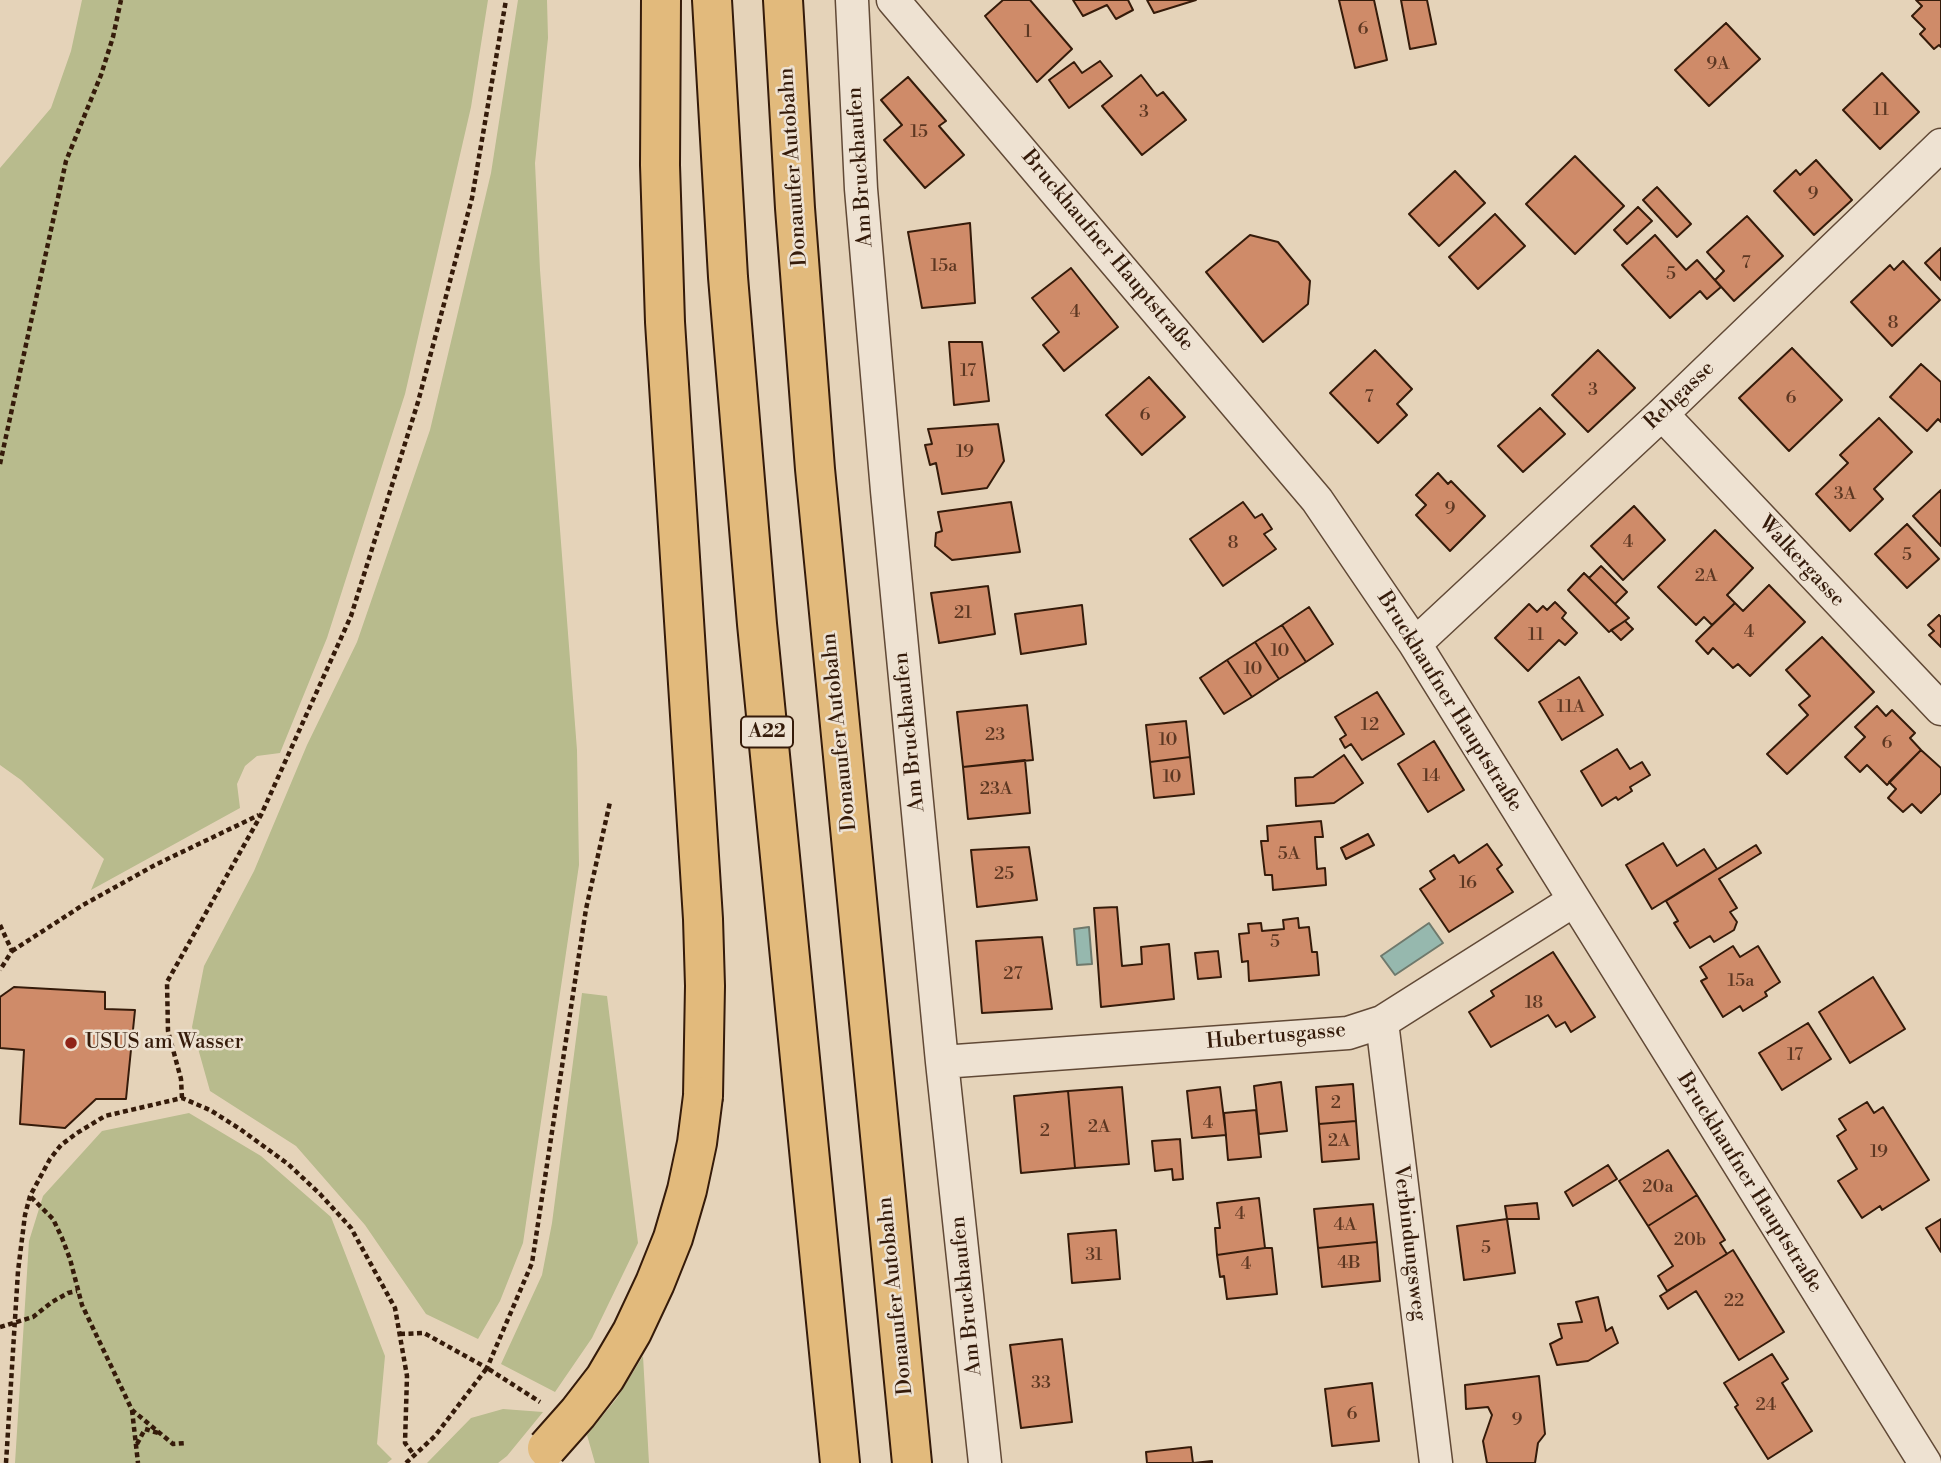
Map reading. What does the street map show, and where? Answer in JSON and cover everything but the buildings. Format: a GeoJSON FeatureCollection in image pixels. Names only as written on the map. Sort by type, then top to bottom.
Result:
{"type":"FeatureCollection","features":[{"type":"Feature","properties":{"kind":"highway"},"geometry":{"type":"LineString","coordinates":[[539,1456],[605,1378],[632,1332],[655,1283],[673,1238],[687,1190],[703,1096],[703,919],[665,322],[660,165],[661,0]]}},
{"type":"Feature","properties":{"kind":"highway","name":"A22"},"geometry":{"type":"LineString","coordinates":[[712,0],[728,277],[755,610],[840,1463]]}},
{"type":"Feature","properties":{"kind":"highway","name":"Donauufer Autobahn"},"geometry":{"type":"LineString","coordinates":[[783,0],[795,208],[815,469],[912,1463]]}},
{"type":"Feature","properties":{"kind":"highway"},"geometry":{"type":"LineString","coordinates":[[907,1410],[919,1463]]}},
{"type":"Feature","properties":{"kind":"street","name":"Bruckhaufner Hauptstraße"},"geometry":{"type":"LineString","coordinates":[[893,0],[1317,500],[1415,644],[1924,1463]]}},
{"type":"Feature","properties":{"kind":"street","name":"Am Bruckhaufen"},"geometry":{"type":"LineString","coordinates":[[857,1],[861,189],[868,272],[942,1062],[985,1463]]}},
{"type":"Feature","properties":{"kind":"street","name":"Rehgasse"},"geometry":{"type":"LineString","coordinates":[[1415,644],[1662,414],[1941,145]]}},
{"type":"Feature","properties":{"kind":"street","name":"Walkergasse"},"geometry":{"type":"LineString","coordinates":[[1662,414],[1941,709]]}},
{"type":"Feature","properties":{"kind":"street","name":"Hubertusgasse"},"geometry":{"type":"LineString","coordinates":[[942,1062],[1348,1033],[1382,1022],[1573,901]]}},
{"type":"Feature","properties":{"kind":"street","name":"Verbindungsweg"},"geometry":{"type":"LineString","coordinates":[[1382,1022],[1436,1463]]}},
{"type":"Feature","properties":{"kind":"path"},"geometry":{"type":"LineString","coordinates":[[0,464],[66,161],[114,37],[121,0]]}},
{"type":"Feature","properties":{"kind":"path"},"geometry":{"type":"LineString","coordinates":[[182,1097],[181,1079],[168,1031],[167,982],[261,814],[351,616],[418,402],[472,198],[506,0]]}},
{"type":"Feature","properties":{"kind":"path"},"geometry":{"type":"LineString","coordinates":[[406,1463],[435,1436],[486,1368],[532,1263],[586,909],[610,802]]}},
{"type":"Feature","properties":{"kind":"path"},"geometry":{"type":"LineString","coordinates":[[0,970],[12,951],[83,905],[155,865],[261,814]]}},
{"type":"Feature","properties":{"kind":"path"},"geometry":{"type":"LineString","coordinates":[[0,925],[12,951]]}},
{"type":"Feature","properties":{"kind":"path"},"geometry":{"type":"LineString","coordinates":[[6,1463],[18,1271],[30,1196],[50,1159],[61,1145],[77,1133],[105,1116],[182,1097],[210,1110],[288,1164],[351,1228],[395,1308],[407,1376],[405,1443],[415,1456]]}},
{"type":"Feature","properties":{"kind":"path"},"geometry":{"type":"LineString","coordinates":[[30,1196],[53,1219],[70,1259],[78,1291],[132,1410],[138,1463]]}},
{"type":"Feature","properties":{"kind":"path"},"geometry":{"type":"LineString","coordinates":[[0,1327],[33,1317],[52,1302],[78,1291]]}},
{"type":"Feature","properties":{"kind":"path"},"geometry":{"type":"LineString","coordinates":[[400,1334],[424,1333],[545,1404]]}},
{"type":"Feature","properties":{"kind":"path"},"geometry":{"type":"LineString","coordinates":[[132,1410],[173,1444],[186,1443]]}},
{"type":"Feature","properties":{"kind":"path"},"geometry":{"type":"LineString","coordinates":[[137,1444],[145,1429],[160,1434]]}},
{"type":"Feature","properties":{"kind":"green space"},"geometry":{"type":"Polygon","coordinates":[[[82,0],[488,0],[471,107],[405,394],[327,638],[280,753],[257,756],[245,766],[237,784],[240,808],[91,890],[104,859],[21,780],[0,765],[0,168],[51,108],[71,51],[82,0]]]}},
{"type":"Feature","properties":{"kind":"green space"},"geometry":{"type":"Polygon","coordinates":[[[518,0],[547,0],[548,38],[535,163],[540,270],[577,750],[579,865],[523,1243],[500,1301],[478,1339],[426,1314],[365,1225],[296,1146],[210,1091],[192,1027],[204,966],[254,871],[307,745],[357,642],[430,430],[491,173],[518,0]]]}},
{"type":"Feature","properties":{"kind":"green space"},"geometry":{"type":"Polygon","coordinates":[[[582,993],[607,996],[638,1243],[592,1338],[555,1392],[501,1364],[542,1275],[552,1223],[582,993]]]}},
{"type":"Feature","properties":{"kind":"green space"},"geometry":{"type":"Polygon","coordinates":[[[189,1113],[261,1156],[331,1217],[385,1356],[377,1444],[392,1459],[387,1463],[15,1463],[29,1241],[43,1196],[102,1131],[189,1113]]]}},
{"type":"Feature","properties":{"kind":"green space"},"geometry":{"type":"Polygon","coordinates":[[[643,1356],[649,1463],[595,1463],[587,1435],[617,1398],[643,1356]]]}},
{"type":"Feature","properties":{"kind":"green space"},"geometry":{"type":"Polygon","coordinates":[[[503,1409],[543,1412],[507,1456],[498,1463],[427,1463],[471,1418],[503,1409]]]}},
{"type":"Feature","properties":{"kind":"water"},"geometry":{"type":"Polygon","coordinates":[[[1429,923],[1443,943],[1395,975],[1381,956],[1429,923]]]}},
{"type":"Feature","properties":{"kind":"water"},"geometry":{"type":"Polygon","coordinates":[[[1089,927],[1092,964],[1077,965],[1074,929],[1089,927]]]}},
{"type":"Feature","properties":{"kind":"place","name":"USUS am Wasser"},"geometry":{"type":"Point","coordinates":[71,1043]}}]}
